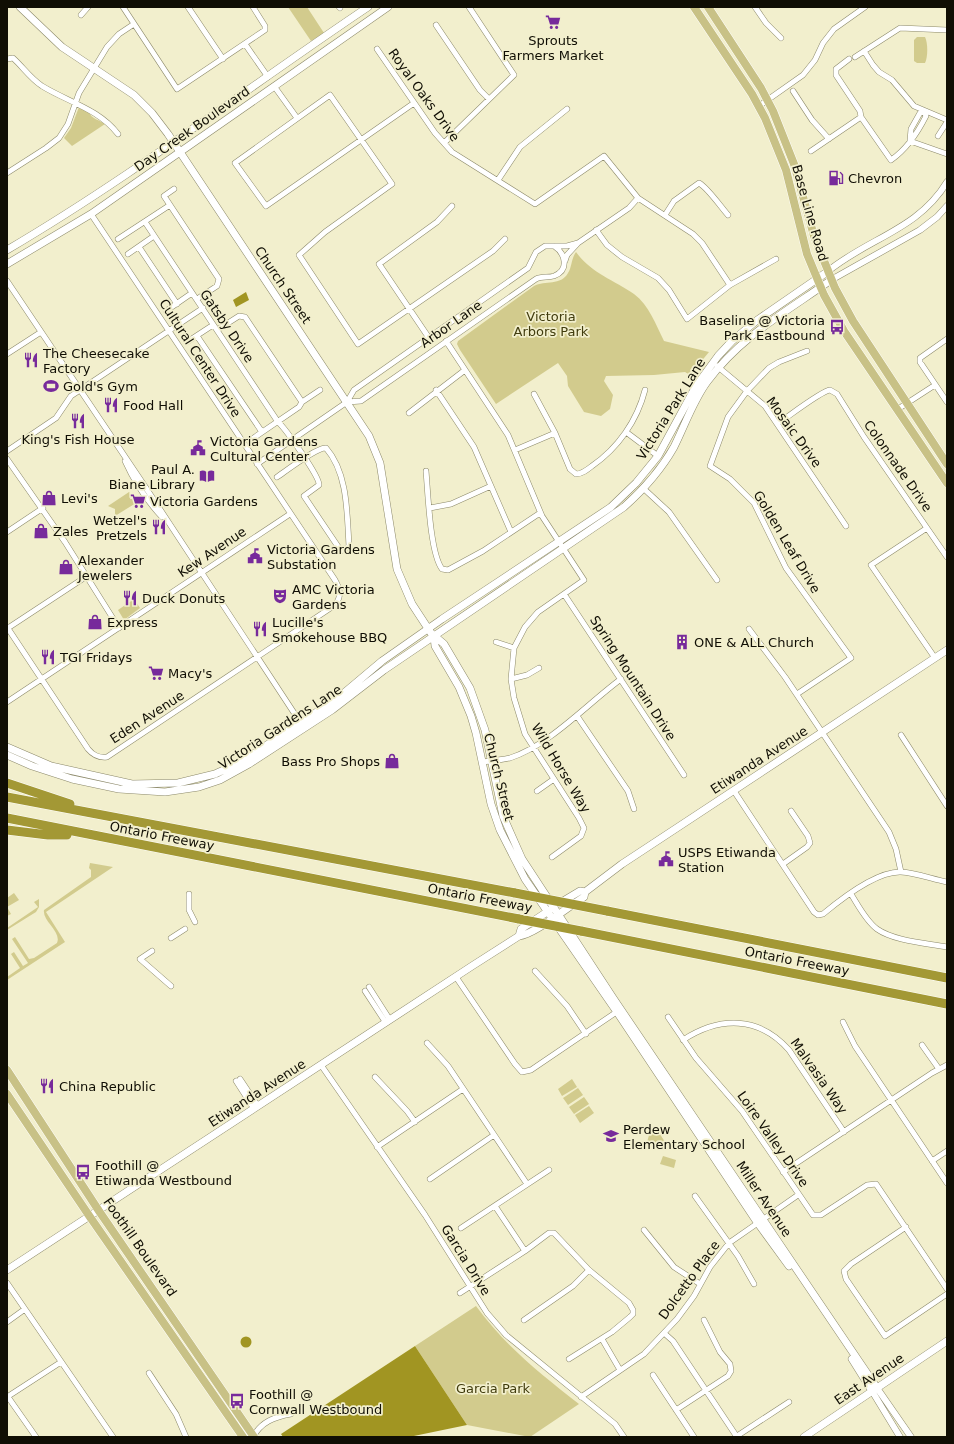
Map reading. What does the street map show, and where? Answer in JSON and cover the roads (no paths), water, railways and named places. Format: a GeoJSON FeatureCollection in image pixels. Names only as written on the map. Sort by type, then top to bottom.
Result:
{"type":"FeatureCollection","features":[{"type":"Feature","properties":{"kind":"highway"},"geometry":{"type":"LineString","coordinates":[[7,783],[102,815]]}},
{"type":"Feature","properties":{"kind":"highway","name":"Ontario Freeway"},"geometry":{"type":"LineString","coordinates":[[7,797],[515,892],[947,978]]}},
{"type":"Feature","properties":{"kind":"highway","name":"Ontario Freeway"},"geometry":{"type":"LineString","coordinates":[[7,818],[947,1004]]}},
{"type":"Feature","properties":{"kind":"highway"},"geometry":{"type":"LineString","coordinates":[[7,830],[48,835],[87,835]]}},
{"type":"Feature","properties":{"kind":"main road","name":"Church Street"},"geometry":{"type":"LineString","coordinates":[[20,7],[49,36],[122,86],[143,103],[174,143],[369,436],[377,452],[397,568],[412,604],[434,636],[444,644],[470,688],[485,730],[503,816],[522,859],[550,910]]}},
{"type":"Feature","properties":{"kind":"main road","name":"Day Creek Boulevard"},"geometry":{"type":"LineString","coordinates":[[7,250],[66,215],[174,143],[368,7]]}},
{"type":"Feature","properties":{"kind":"main road","name":"Day Creek Boulevard"},"geometry":{"type":"LineString","coordinates":[[7,264],[91,214],[388,7]]}},
{"type":"Feature","properties":{"kind":"main road","name":"Base Line Road"},"geometry":{"type":"LineString","coordinates":[[694,7],[759,106],[781,155],[801,237],[819,284],[844,331],[947,484]]}},
{"type":"Feature","properties":{"kind":"main road","name":"Base Line Road"},"geometry":{"type":"LineString","coordinates":[[708,7],[768,100],[794,164],[810,223],[831,280],[853,321],[947,464]]}},
{"type":"Feature","properties":{"kind":"main road","name":"Victoria Park Lane"},"geometry":{"type":"LineString","coordinates":[[819,284],[827,272]]}},
{"type":"Feature","properties":{"kind":"main road","name":"Victoria Park Lane"},"geometry":{"type":"LineString","coordinates":[[434,636],[607,520],[643,488],[670,453],[698,396],[732,341],[753,324],[819,284],[831,280]]}},
{"type":"Feature","properties":{"kind":"main road","name":"Victoria Park Lane"},"geometry":{"type":"LineString","coordinates":[[429,629],[611,507],[636,483],[658,456],[696,386],[716,365]]}},
{"type":"Feature","properties":{"kind":"main road","name":"Victoria Gardens Lane"},"geometry":{"type":"LineString","coordinates":[[7,755],[32,766],[89,784],[152,792],[198,787],[220,780],[249,764],[302,726],[382,661],[429,629]]}},
{"type":"Feature","properties":{"kind":"main road","name":"Church Street"},"geometry":{"type":"LineString","coordinates":[[434,636],[435,646],[459,687],[471,716],[492,804],[500,830],[524,879],[555,916]]}},
{"type":"Feature","properties":{"kind":"main road","name":"Victoria Gardens Lane"},"geometry":{"type":"LineString","coordinates":[[7,747],[51,766],[132,784],[178,783],[210,775],[241,762],[338,706],[384,670],[434,636]]}},
{"type":"Feature","properties":{"kind":"main road","name":"Etiwanda Avenue"},"geometry":{"type":"LineString","coordinates":[[7,1270],[519,936],[526,936],[584,897],[585,892],[622,864],[947,650]]}},
{"type":"Feature","properties":{"kind":"main road"},"geometry":{"type":"LineString","coordinates":[[172,791],[209,779],[210,775]]}},
{"type":"Feature","properties":{"kind":"main road","name":"Etiwanda Avenue"},"geometry":{"type":"LineString","coordinates":[[519,936],[521,929],[580,891],[585,892]]}},
{"type":"Feature","properties":{"kind":"main road","name":"Miller Avenue"},"geometry":{"type":"LineString","coordinates":[[555,916],[760,1220],[785,1260],[874,1389]]}},
{"type":"Feature","properties":{"kind":"main road","name":"Foothill Boulevard"},"geometry":{"type":"LineString","coordinates":[[7,1070],[99,1211],[253,1437]]}},
{"type":"Feature","properties":{"kind":"main road","name":"Foothill Boulevard"},"geometry":{"type":"LineString","coordinates":[[7,1094],[90,1217],[243,1437]]}},
{"type":"Feature","properties":{"kind":"main road","name":"East Avenue"},"geometry":{"type":"LineString","coordinates":[[804,1437],[947,1341]]}},
{"type":"Feature","properties":{"kind":"street"},"geometry":{"type":"LineString","coordinates":[[81,15],[88,7]]}},
{"type":"Feature","properties":{"kind":"street"},"geometry":{"type":"LineString","coordinates":[[123,7],[177,89],[245,44],[266,28],[253,7]]}},
{"type":"Feature","properties":{"kind":"street"},"geometry":{"type":"LineString","coordinates":[[188,7],[223,59]]}},
{"type":"Feature","properties":{"kind":"street"},"geometry":{"type":"LineString","coordinates":[[444,143],[514,75],[469,7]]}},
{"type":"Feature","properties":{"kind":"street"},"geometry":{"type":"LineString","coordinates":[[759,106],[803,75],[815,60],[823,43],[834,29],[865,7]]}},
{"type":"Feature","properties":{"kind":"street"},"geometry":{"type":"LineString","coordinates":[[757,8],[766,23],[781,38]]}},
{"type":"Feature","properties":{"kind":"street"},"geometry":{"type":"LineString","coordinates":[[7,173],[58,139],[68,124],[74,103],[111,42],[134,24]]}},
{"type":"Feature","properties":{"kind":"street"},"geometry":{"type":"LineString","coordinates":[[436,25],[480,90],[489,99]]}},
{"type":"Feature","properties":{"kind":"street"},"geometry":{"type":"LineString","coordinates":[[924,112],[926,116],[920,129],[910,141],[904,152],[891,160],[861,118],[860,111],[836,75],[836,68],[900,28],[947,30]]}},
{"type":"Feature","properties":{"kind":"street"},"geometry":{"type":"LineString","coordinates":[[245,44],[268,77]]}},
{"type":"Feature","properties":{"kind":"street","name":"Royal Oaks Drive"},"geometry":{"type":"LineString","coordinates":[[377,49],[414,103],[452,152],[535,204],[604,156],[638,198]]}},
{"type":"Feature","properties":{"kind":"street"},"geometry":{"type":"LineString","coordinates":[[864,51],[879,72],[892,80],[914,106],[924,112],[947,121],[938,136]]}},
{"type":"Feature","properties":{"kind":"street"},"geometry":{"type":"LineString","coordinates":[[8,59],[14,59],[36,82],[93,112],[118,134]]}},
{"type":"Feature","properties":{"kind":"street"},"geometry":{"type":"LineString","coordinates":[[274,86],[298,118]]}},
{"type":"Feature","properties":{"kind":"street"},"geometry":{"type":"LineString","coordinates":[[792,91],[812,120],[829,139]]}},
{"type":"Feature","properties":{"kind":"street"},"geometry":{"type":"LineString","coordinates":[[414,103],[361,140],[266,206],[235,163],[330,95],[361,140],[392,184],[325,232],[299,255],[358,344],[493,251],[505,239]]}},
{"type":"Feature","properties":{"kind":"street"},"geometry":{"type":"LineString","coordinates":[[498,180],[520,147],[567,109]]}},
{"type":"Feature","properties":{"kind":"street"},"geometry":{"type":"LineString","coordinates":[[811,151],[861,118]]}},
{"type":"Feature","properties":{"kind":"street"},"geometry":{"type":"LineString","coordinates":[[910,141],[947,154]]}},
{"type":"Feature","properties":{"kind":"street","name":"Victoria Park Lane"},"geometry":{"type":"LineString","coordinates":[[827,272],[866,246],[914,220],[947,182]]}},
{"type":"Feature","properties":{"kind":"street"},"geometry":{"type":"LineString","coordinates":[[664,215],[674,201],[699,183],[705,186],[714,200],[728,215]]}},
{"type":"Feature","properties":{"kind":"street"},"geometry":{"type":"LineString","coordinates":[[174,189],[164,196],[219,279],[217,286],[197,299]]}},
{"type":"Feature","properties":{"kind":"street"},"geometry":{"type":"LineString","coordinates":[[638,198],[694,234],[702,243],[730,285]]}},
{"type":"Feature","properties":{"kind":"street","name":"Arbor Lane"},"geometry":{"type":"LineString","coordinates":[[347,402],[360,401],[536,279],[556,275],[562,269],[567,255],[578,243],[629,208],[638,198]]}},
{"type":"Feature","properties":{"kind":"street"},"geometry":{"type":"LineString","coordinates":[[118,239],[170,205]]}},
{"type":"Feature","properties":{"kind":"street"},"geometry":{"type":"LineString","coordinates":[[429,338],[379,264],[437,222],[452,206]]}},
{"type":"Feature","properties":{"kind":"street","name":"Victoria Park Lane"},"geometry":{"type":"LineString","coordinates":[[831,280],[920,230],[937,217],[947,206]]}},
{"type":"Feature","properties":{"kind":"street","name":"Cultural Center Drive"},"geometry":{"type":"LineString","coordinates":[[91,214],[340,588],[341,594]]}},
{"type":"Feature","properties":{"kind":"street","name":"Gatsby Drive"},"geometry":{"type":"LineString","coordinates":[[145,222],[278,422],[305,459]]}},
{"type":"Feature","properties":{"kind":"street"},"geometry":{"type":"LineString","coordinates":[[596,230],[607,245],[622,257],[658,278],[669,290],[687,319],[730,285],[776,259]]}},
{"type":"Feature","properties":{"kind":"street"},"geometry":{"type":"LineString","coordinates":[[128,254],[154,236]]}},
{"type":"Feature","properties":{"kind":"street","name":"Arbor Lane"},"geometry":{"type":"LineString","coordinates":[[257,464],[347,402],[354,390],[528,268],[538,250],[546,246],[567,246],[578,243]]}},
{"type":"Feature","properties":{"kind":"street"},"geometry":{"type":"LineString","coordinates":[[554,246],[562,252],[565,262]]}},
{"type":"Feature","properties":{"kind":"street"},"geometry":{"type":"LineString","coordinates":[[139,247],[177,304]]}},
{"type":"Feature","properties":{"kind":"street"},"geometry":{"type":"LineString","coordinates":[[7,282],[120,451],[131,475],[153,507],[169,525],[302,726]]}},
{"type":"Feature","properties":{"kind":"street"},"geometry":{"type":"LineString","coordinates":[[166,311],[192,293]]}},
{"type":"Feature","properties":{"kind":"street"},"geometry":{"type":"LineString","coordinates":[[7,451],[56,418],[66,401],[80,390],[203,308]]}},
{"type":"Feature","properties":{"kind":"street"},"geometry":{"type":"LineString","coordinates":[[217,330],[242,316],[248,321],[302,402]]}},
{"type":"Feature","properties":{"kind":"street"},"geometry":{"type":"LineString","coordinates":[[187,342],[213,325]]}},
{"type":"Feature","properties":{"kind":"street"},"geometry":{"type":"LineString","coordinates":[[7,354],[41,332]]}},
{"type":"Feature","properties":{"kind":"street"},"geometry":{"type":"LineString","coordinates":[[197,336],[262,432]]}},
{"type":"Feature","properties":{"kind":"street"},"geometry":{"type":"LineString","coordinates":[[947,339],[920,358],[921,365],[947,402]]}},
{"type":"Feature","properties":{"kind":"street"},"geometry":{"type":"LineString","coordinates":[[446,341],[504,428],[515,450],[540,513],[564,549]]}},
{"type":"Feature","properties":{"kind":"street"},"geometry":{"type":"LineString","coordinates":[[747,392],[769,368],[779,362],[807,351]]}},
{"type":"Feature","properties":{"kind":"street","name":"Mosaic Drive"},"geometry":{"type":"LineString","coordinates":[[716,365],[765,406],[846,526]]}},
{"type":"Feature","properties":{"kind":"street"},"geometry":{"type":"LineString","coordinates":[[409,413],[436,390],[465,370]]}},
{"type":"Feature","properties":{"kind":"street"},"geometry":{"type":"LineString","coordinates":[[898,410],[935,385]]}},
{"type":"Feature","properties":{"kind":"street"},"geometry":{"type":"LineString","coordinates":[[252,438],[278,422],[299,407],[302,402],[320,390]]}},
{"type":"Feature","properties":{"kind":"street"},"geometry":{"type":"LineString","coordinates":[[436,390],[474,447],[511,532]]}},
{"type":"Feature","properties":{"kind":"street"},"geometry":{"type":"LineString","coordinates":[[534,394],[555,433],[570,469],[574,474],[580,474],[603,459],[626,432],[636,416],[645,390]]}},
{"type":"Feature","properties":{"kind":"street","name":"Colonnade Drive"},"geometry":{"type":"LineString","coordinates":[[777,424],[815,399],[823,391],[830,390],[837,394],[864,437],[947,557]]}},
{"type":"Feature","properties":{"kind":"street","name":"Golden Leaf Drive"},"geometry":{"type":"LineString","coordinates":[[747,392],[728,417],[710,466],[730,479],[754,503],[786,568],[851,658],[797,694]]}},
{"type":"Feature","properties":{"kind":"street"},"geometry":{"type":"LineString","coordinates":[[626,432],[658,456]]}},
{"type":"Feature","properties":{"kind":"street"},"geometry":{"type":"LineString","coordinates":[[515,450],[555,433]]}},
{"type":"Feature","properties":{"kind":"street"},"geometry":{"type":"LineString","coordinates":[[277,477],[305,459],[323,448],[326,448],[338,470],[345,495],[349,546],[341,551],[304,496],[317,487],[319,482],[305,459]]}},
{"type":"Feature","properties":{"kind":"street"},"geometry":{"type":"LineString","coordinates":[[7,459],[43,508],[119,628]]}},
{"type":"Feature","properties":{"kind":"street"},"geometry":{"type":"LineString","coordinates":[[426,471],[436,556],[442,569],[448,570],[453,568],[540,513]]}},
{"type":"Feature","properties":{"kind":"street"},"geometry":{"type":"LineString","coordinates":[[430,508],[451,504],[491,486]]}},
{"type":"Feature","properties":{"kind":"street"},"geometry":{"type":"LineString","coordinates":[[643,488],[669,512],[717,580]]}},
{"type":"Feature","properties":{"kind":"street"},"geometry":{"type":"LineString","coordinates":[[7,532],[43,508]]}},
{"type":"Feature","properties":{"kind":"street","name":"Kew Avenue"},"geometry":{"type":"LineString","coordinates":[[7,702],[290,514]]}},
{"type":"Feature","properties":{"kind":"street"},"geometry":{"type":"LineString","coordinates":[[927,528],[872,565],[935,658]]}},
{"type":"Feature","properties":{"kind":"street","name":"Wild Horse Way"},"geometry":{"type":"LineString","coordinates":[[552,857],[584,832],[583,824],[525,734],[514,698],[511,679],[514,648],[525,627],[538,612],[584,580],[564,549]]}},
{"type":"Feature","properties":{"kind":"street"},"geometry":{"type":"LineString","coordinates":[[41,679],[7,628],[87,576]]}},
{"type":"Feature","properties":{"kind":"street","name":"Eden Avenue"},"geometry":{"type":"LineString","coordinates":[[41,679],[92,754],[99,757],[106,757],[335,605],[341,594]]}},
{"type":"Feature","properties":{"kind":"street","name":"Spring Mountain Drive"},"geometry":{"type":"LineString","coordinates":[[564,594],[684,775]]}},
{"type":"Feature","properties":{"kind":"street"},"geometry":{"type":"LineString","coordinates":[[749,629],[797,694],[889,832],[896,849],[901,872]]}},
{"type":"Feature","properties":{"kind":"street"},"geometry":{"type":"LineString","coordinates":[[496,642],[514,648]]}},
{"type":"Feature","properties":{"kind":"street"},"geometry":{"type":"LineString","coordinates":[[511,679],[527,676],[539,668]]}},
{"type":"Feature","properties":{"kind":"street"},"geometry":{"type":"LineString","coordinates":[[482,762],[508,758],[533,746],[577,716],[599,695],[621,679]]}},
{"type":"Feature","properties":{"kind":"street"},"geometry":{"type":"LineString","coordinates":[[577,716],[628,791],[634,809]]}},
{"type":"Feature","properties":{"kind":"street"},"geometry":{"type":"LineString","coordinates":[[902,735],[947,806]]}},
{"type":"Feature","properties":{"kind":"street"},"geometry":{"type":"LineString","coordinates":[[537,791],[554,779]]}},
{"type":"Feature","properties":{"kind":"street"},"geometry":{"type":"LineString","coordinates":[[734,791],[814,912],[818,915],[823,914],[871,881],[901,872],[947,882]]}},
{"type":"Feature","properties":{"kind":"street"},"geometry":{"type":"LineString","coordinates":[[783,864],[807,847],[810,843],[808,836],[790,811]]}},
{"type":"Feature","properties":{"kind":"street"},"geometry":{"type":"LineString","coordinates":[[189,894],[189,910],[195,922]]}},
{"type":"Feature","properties":{"kind":"street"},"geometry":{"type":"LineString","coordinates":[[851,894],[876,929],[893,937],[947,947]]}},
{"type":"Feature","properties":{"kind":"street"},"geometry":{"type":"LineString","coordinates":[[171,938],[185,929]]}},
{"type":"Feature","properties":{"kind":"street"},"geometry":{"type":"LineString","coordinates":[[152,951],[140,959],[171,986]]}},
{"type":"Feature","properties":{"kind":"street"},"geometry":{"type":"LineString","coordinates":[[535,972],[567,1006],[586,1034]]}},
{"type":"Feature","properties":{"kind":"street"},"geometry":{"type":"LineString","coordinates":[[456,977],[514,1064],[522,1072],[530,1070],[619,1011]]}},
{"type":"Feature","properties":{"kind":"street"},"geometry":{"type":"LineString","coordinates":[[367,989],[388,1021]]}},
{"type":"Feature","properties":{"kind":"street","name":"Loire Valley Drive"},"geometry":{"type":"LineString","coordinates":[[668,1017],[696,1058],[742,1111],[798,1195],[815,1217],[821,1215],[867,1185],[874,1183],[880,1188],[906,1227]]}},
{"type":"Feature","properties":{"kind":"street"},"geometry":{"type":"LineString","coordinates":[[843,1022],[855,1046],[947,1183]]}},
{"type":"Feature","properties":{"kind":"street","name":"Malvasia Way"},"geometry":{"type":"LineString","coordinates":[[683,1040],[700,1030],[723,1023],[748,1025],[767,1032],[779,1040],[789,1050],[844,1132]]}},
{"type":"Feature","properties":{"kind":"street"},"geometry":{"type":"LineString","coordinates":[[427,1043],[448,1066],[527,1184]]}},
{"type":"Feature","properties":{"kind":"street"},"geometry":{"type":"LineString","coordinates":[[922,1045],[939,1069]]}},
{"type":"Feature","properties":{"kind":"street","name":"Garcia Drive"},"geometry":{"type":"LineString","coordinates":[[322,1065],[425,1215],[488,1313],[506,1335],[615,1424],[624,1437]]}},
{"type":"Feature","properties":{"kind":"street"},"geometry":{"type":"LineString","coordinates":[[783,1172],[891,1100],[939,1069],[947,1066]]}},
{"type":"Feature","properties":{"kind":"street"},"geometry":{"type":"LineString","coordinates":[[375,1077],[407,1111],[415,1122]]}},
{"type":"Feature","properties":{"kind":"street"},"geometry":{"type":"LineString","coordinates":[[238,1080],[256,1108]]}},
{"type":"Feature","properties":{"kind":"street"},"geometry":{"type":"LineString","coordinates":[[377,1147],[463,1090]]}},
{"type":"Feature","properties":{"kind":"street"},"geometry":{"type":"LineString","coordinates":[[430,1179],[494,1135]]}},
{"type":"Feature","properties":{"kind":"street"},"geometry":{"type":"LineString","coordinates":[[932,1161],[947,1151]]}},
{"type":"Feature","properties":{"kind":"street"},"geometry":{"type":"LineString","coordinates":[[461,1228],[549,1170]]}},
{"type":"Feature","properties":{"kind":"street","name":"Dolcetto Place"},"geometry":{"type":"LineString","coordinates":[[581,1397],[644,1354],[677,1319],[714,1260],[729,1243],[798,1195]]}},
{"type":"Feature","properties":{"kind":"street"},"geometry":{"type":"LineString","coordinates":[[695,1196],[729,1243],[754,1284]]}},
{"type":"Feature","properties":{"kind":"street"},"geometry":{"type":"LineString","coordinates":[[495,1206],[525,1251]]}},
{"type":"Feature","properties":{"kind":"street"},"geometry":{"type":"LineString","coordinates":[[947,1289],[906,1227],[857,1259],[844,1271],[846,1278],[885,1336],[947,1294]]}},
{"type":"Feature","properties":{"kind":"street"},"geometry":{"type":"LineString","coordinates":[[644,1230],[674,1267],[700,1284]]}},
{"type":"Feature","properties":{"kind":"street"},"geometry":{"type":"LineString","coordinates":[[460,1293],[525,1251],[549,1233],[554,1233],[589,1270],[629,1303],[633,1314],[602,1339],[568,1358]]}},
{"type":"Feature","properties":{"kind":"street"},"geometry":{"type":"LineString","coordinates":[[524,1320],[573,1286],[589,1270]]}},
{"type":"Feature","properties":{"kind":"street"},"geometry":{"type":"LineString","coordinates":[[7,1283],[113,1437]]}},
{"type":"Feature","properties":{"kind":"street"},"geometry":{"type":"LineString","coordinates":[[7,1322],[25,1310]]}},
{"type":"Feature","properties":{"kind":"street"},"geometry":{"type":"LineString","coordinates":[[676,1410],[728,1376],[731,1369],[704,1320]]}},
{"type":"Feature","properties":{"kind":"street"},"geometry":{"type":"LineString","coordinates":[[664,1333],[673,1341],[737,1437],[788,1402]]}},
{"type":"Feature","properties":{"kind":"street"},"geometry":{"type":"LineString","coordinates":[[602,1339],[620,1370]]}},
{"type":"Feature","properties":{"kind":"street"},"geometry":{"type":"LineString","coordinates":[[36,1437],[8,1397],[61,1362]]}},
{"type":"Feature","properties":{"kind":"street"},"geometry":{"type":"LineString","coordinates":[[149,1373],[173,1408],[186,1437]]}},
{"type":"Feature","properties":{"kind":"street"},"geometry":{"type":"LineString","coordinates":[[653,1375],[694,1437]]}},
{"type":"Feature","properties":{"kind":"street","name":"Miller Avenue"},"geometry":{"type":"LineString","coordinates":[[874,1389],[900,1437]]}},
{"type":"Feature","properties":{"kind":"street","name":"Miller Avenue"},"geometry":{"type":"LineString","coordinates":[[874,1389],[911,1437]]}},
{"type":"Feature","properties":{"kind":"street"},"geometry":{"type":"LineString","coordinates":[[253,1437],[258,1428],[273,1418],[290,1414]]}},
{"type":"Feature","properties":{"kind":"place","name":"Sprouts Farmers Market"},"geometry":{"type":"Point","coordinates":[553,22]}},
{"type":"Feature","properties":{"kind":"place","name":"Chevron"},"geometry":{"type":"Point","coordinates":[836,178]}},
{"type":"Feature","properties":{"kind":"place","name":"Baseline @ Victoria Park Eastbound"},"geometry":{"type":"Point","coordinates":[837,327]}},
{"type":"Feature","properties":{"kind":"place","name":"The Cheesecake Factory"},"geometry":{"type":"Point","coordinates":[31,360]}},
{"type":"Feature","properties":{"kind":"place","name":"Gold's Gym"},"geometry":{"type":"Point","coordinates":[51,386]}},
{"type":"Feature","properties":{"kind":"place","name":"Food Hall"},"geometry":{"type":"Point","coordinates":[111,405]}},
{"type":"Feature","properties":{"kind":"place","name":"King's Fish House"},"geometry":{"type":"Point","coordinates":[78,421]}},
{"type":"Feature","properties":{"kind":"place","name":"Victoria Gardens Cultural Center"},"geometry":{"type":"Point","coordinates":[198,448]}},
{"type":"Feature","properties":{"kind":"place","name":"Paul A. Biane Library"},"geometry":{"type":"Point","coordinates":[207,476]}},
{"type":"Feature","properties":{"kind":"place","name":"Levi's"},"geometry":{"type":"Point","coordinates":[49,498]}},
{"type":"Feature","properties":{"kind":"place","name":"Victoria Gardens"},"geometry":{"type":"Point","coordinates":[138,501]}},
{"type":"Feature","properties":{"kind":"place","name":"Wetzel's Pretzels"},"geometry":{"type":"Point","coordinates":[159,527]}},
{"type":"Feature","properties":{"kind":"place","name":"Zales"},"geometry":{"type":"Point","coordinates":[41,531]}},
{"type":"Feature","properties":{"kind":"place","name":"Victoria Gardens Substation"},"geometry":{"type":"Point","coordinates":[255,556]}},
{"type":"Feature","properties":{"kind":"place","name":"Alexander Jewelers"},"geometry":{"type":"Point","coordinates":[66,567]}},
{"type":"Feature","properties":{"kind":"place","name":"AMC Victoria Gardens"},"geometry":{"type":"Point","coordinates":[280,596]}},
{"type":"Feature","properties":{"kind":"place","name":"Duck Donuts"},"geometry":{"type":"Point","coordinates":[130,598]}},
{"type":"Feature","properties":{"kind":"place","name":"Express"},"geometry":{"type":"Point","coordinates":[95,622]}},
{"type":"Feature","properties":{"kind":"place","name":"Lucille's Smokehouse BBQ"},"geometry":{"type":"Point","coordinates":[260,629]}},
{"type":"Feature","properties":{"kind":"place","name":"ONE & ALL Church"},"geometry":{"type":"Point","coordinates":[682,642]}},
{"type":"Feature","properties":{"kind":"place","name":"TGI Fridays"},"geometry":{"type":"Point","coordinates":[48,657]}},
{"type":"Feature","properties":{"kind":"place","name":"Macy's"},"geometry":{"type":"Point","coordinates":[156,673]}},
{"type":"Feature","properties":{"kind":"place","name":"Bass Pro Shops"},"geometry":{"type":"Point","coordinates":[392,761]}},
{"type":"Feature","properties":{"kind":"place","name":"USPS Etiwanda Station"},"geometry":{"type":"Point","coordinates":[666,859]}},
{"type":"Feature","properties":{"kind":"place","name":"China Republic"},"geometry":{"type":"Point","coordinates":[47,1086]}},
{"type":"Feature","properties":{"kind":"place","name":"Perdew Elementary School"},"geometry":{"type":"Point","coordinates":[611,1136]}},
{"type":"Feature","properties":{"kind":"place","name":"Foothill @ Etiwanda Westbound"},"geometry":{"type":"Point","coordinates":[83,1172]}},
{"type":"Feature","properties":{"kind":"place","name":"Foothill @ Cornwall Westbound"},"geometry":{"type":"Point","coordinates":[237,1401]}},
{"type":"Feature","properties":{"kind":"park label","name":"Victoria Arbors Park"},"geometry":{"type":"Point","coordinates":[551,324]}},
{"type":"Feature","properties":{"kind":"park label","name":"Garcia Park"},"geometry":{"type":"Point","coordinates":[493,1388]}}]}
